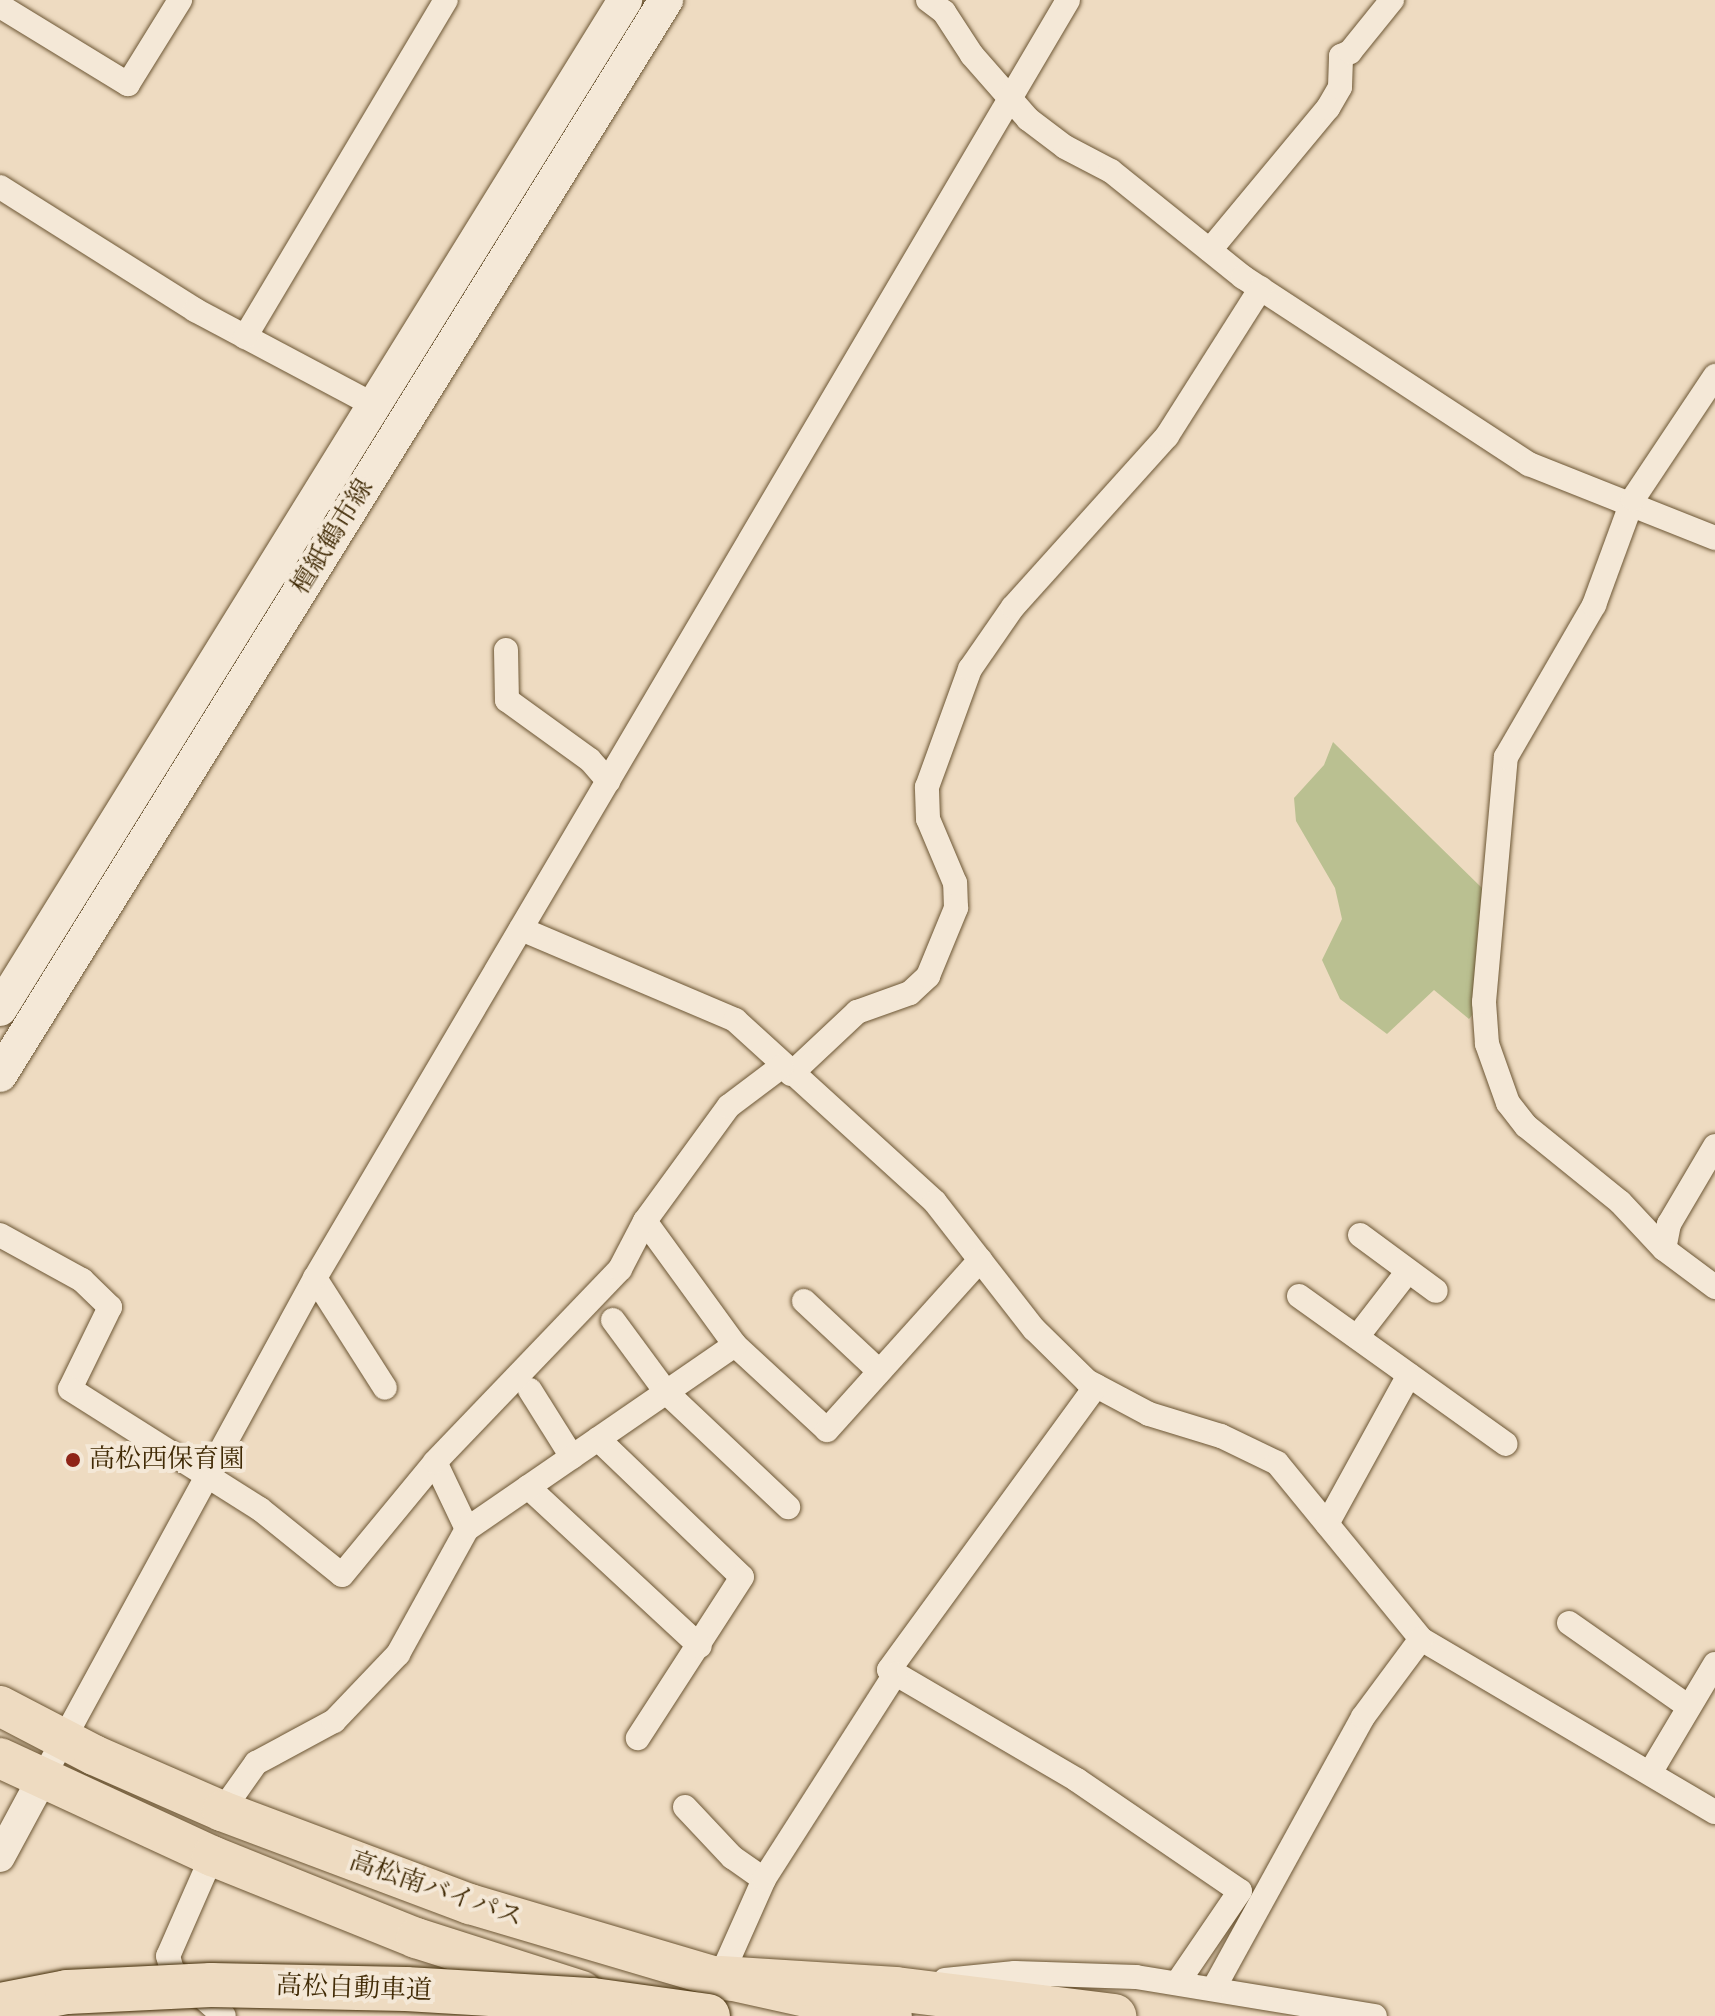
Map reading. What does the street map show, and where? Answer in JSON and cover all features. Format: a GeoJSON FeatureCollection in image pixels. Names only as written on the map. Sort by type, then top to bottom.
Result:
{"type":"FeatureCollection","features":[{"type":"Feature","properties":{"kind":"highway","name":"高松南バイパス"},"geometry":{"type":"LineString","coordinates":[[0,1706],[63,1739],[222,1811],[714,1997]]}},
{"type":"Feature","properties":{"kind":"highway","name":"高松南バイパス"},"geometry":{"type":"LineString","coordinates":[[0,1758],[212,1856],[416,1938],[659,2016]]}},
{"type":"Feature","properties":{"kind":"highway","name":"高松自動車道"},"geometry":{"type":"LineString","coordinates":[[0,2005],[67,1992],[211,1985],[593,2000],[714,1997],[894,2002],[1114,2016]]}},
{"type":"Feature","properties":{"kind":"main road","name":"檀紙鶴市線"},"geometry":{"type":"LineString","coordinates":[[0,1009],[625,0]]}},
{"type":"Feature","properties":{"kind":"main road","name":"檀紙鶴市線"},"geometry":{"type":"LineString","coordinates":[[0,1075],[666,0]]}},
{"type":"Feature","properties":{"kind":"street"},"geometry":{"type":"LineString","coordinates":[[0,6],[128,84],[180,0]]}},
{"type":"Feature","properties":{"kind":"street"},"geometry":{"type":"LineString","coordinates":[[245,337],[432,32],[446,0]]}},
{"type":"Feature","properties":{"kind":"street"},"geometry":{"type":"LineString","coordinates":[[928,0],[944,12],[1011,102],[1065,147],[1111,171],[1261,288],[1529,464],[1630,508],[1715,538]]}},
{"type":"Feature","properties":{"kind":"street"},"geometry":{"type":"LineString","coordinates":[[0,1857],[315,1278],[1011,102],[1068,0]]}},
{"type":"Feature","properties":{"kind":"street"},"geometry":{"type":"LineString","coordinates":[[1210,250],[1328,108],[1340,87],[1341,56],[1350,52],[1392,0]]}},
{"type":"Feature","properties":{"kind":"street"},"geometry":{"type":"LineString","coordinates":[[0,187],[245,337],[374,405]]}},
{"type":"Feature","properties":{"kind":"street"},"geometry":{"type":"LineString","coordinates":[[0,1235],[82,1280],[110,1307],[70,1389],[285,1527],[342,1575],[435,1462],[620,1269],[645,1221],[729,1106],[787,1070],[857,1012],[910,993],[928,976],[956,908],[955,883],[928,819],[927,787],[970,669],[1013,607],[1167,436],[1261,288]]}},
{"type":"Feature","properties":{"kind":"street"},"geometry":{"type":"LineString","coordinates":[[1715,376],[1630,508],[1594,605],[1506,757],[1484,1002],[1487,1044],[1508,1103],[1526,1126],[1620,1202],[1664,1249],[1715,1287]]}},
{"type":"Feature","properties":{"kind":"street"},"geometry":{"type":"LineString","coordinates":[[506,650],[507,700],[590,760],[608,781]]}},
{"type":"Feature","properties":{"kind":"street"},"geometry":{"type":"LineString","coordinates":[[521,929],[735,1020],[935,1202],[1034,1329],[1096,1386],[1149,1414],[1221,1436],[1277,1463],[1421,1639],[1715,1812]]}},
{"type":"Feature","properties":{"kind":"street"},"geometry":{"type":"LineString","coordinates":[[1664,1249],[1669,1224],[1715,1146]]}},
{"type":"Feature","properties":{"kind":"street"},"geometry":{"type":"LineString","coordinates":[[645,1221],[735,1345],[827,1430],[980,1260]]}},
{"type":"Feature","properties":{"kind":"street"},"geometry":{"type":"LineString","coordinates":[[1360,1235],[1436,1291]]}},
{"type":"Feature","properties":{"kind":"street"},"geometry":{"type":"LineString","coordinates":[[1357,1337],[1408,1271]]}},
{"type":"Feature","properties":{"kind":"street"},"geometry":{"type":"LineString","coordinates":[[315,1278],[385,1388]]}},
{"type":"Feature","properties":{"kind":"street"},"geometry":{"type":"LineString","coordinates":[[1299,1296],[1506,1444]]}},
{"type":"Feature","properties":{"kind":"street"},"geometry":{"type":"LineString","coordinates":[[804,1301],[879,1371]]}},
{"type":"Feature","properties":{"kind":"street"},"geometry":{"type":"LineString","coordinates":[[613,1320],[666,1392],[788,1507]]}},
{"type":"Feature","properties":{"kind":"street"},"geometry":{"type":"LineString","coordinates":[[222,1811],[256,1763],[334,1721],[398,1654],[467,1529],[735,1345]]}},
{"type":"Feature","properties":{"kind":"street"},"geometry":{"type":"LineString","coordinates":[[1327,1524],[1409,1375]]}},
{"type":"Feature","properties":{"kind":"street"},"geometry":{"type":"LineString","coordinates":[[1096,1386],[889,1670],[1077,1780],[1251,1896]]}},
{"type":"Feature","properties":{"kind":"street"},"geometry":{"type":"LineString","coordinates":[[530,1390],[572,1457]]}},
{"type":"Feature","properties":{"kind":"street"},"geometry":{"type":"LineString","coordinates":[[598,1439],[742,1577],[638,1738]]}},
{"type":"Feature","properties":{"kind":"street"},"geometry":{"type":"LineString","coordinates":[[435,1462],[467,1529]]}},
{"type":"Feature","properties":{"kind":"street"},"geometry":{"type":"LineString","coordinates":[[528,1487],[700,1646]]}},
{"type":"Feature","properties":{"kind":"street"},"geometry":{"type":"LineString","coordinates":[[1569,1623],[1689,1707]]}},
{"type":"Feature","properties":{"kind":"street"},"geometry":{"type":"LineString","coordinates":[[1178,1982],[1251,1896],[1363,1717],[1421,1639]]}},
{"type":"Feature","properties":{"kind":"street"},"geometry":{"type":"LineString","coordinates":[[1650,1773],[1715,1664]]}},
{"type":"Feature","properties":{"kind":"street"},"geometry":{"type":"LineString","coordinates":[[714,1997],[764,1879],[895,1674]]}},
{"type":"Feature","properties":{"kind":"street"},"geometry":{"type":"LineString","coordinates":[[685,1807],[732,1857],[764,1879]]}},
{"type":"Feature","properties":{"kind":"street"},"geometry":{"type":"LineString","coordinates":[[212,1856],[168,1956],[172,1970],[224,2016]]}},
{"type":"Feature","properties":{"kind":"street"},"geometry":{"type":"LineString","coordinates":[[1214,1988],[1251,1896]]}},
{"type":"Feature","properties":{"kind":"street"},"geometry":{"type":"LineString","coordinates":[[416,1938],[484,1983],[551,2016]]}},
{"type":"Feature","properties":{"kind":"street"},"geometry":{"type":"LineString","coordinates":[[894,2002],[1015,1973],[1178,1982],[1375,2016]]}},
{"type":"Feature","properties":{"kind":"green space"},"geometry":{"type":"Polygon","coordinates":[[[1333,742],[1483,889],[1477,1009],[1469,1019],[1434,990],[1387,1034],[1340,999],[1322,960],[1342,919],[1335,888],[1296,821],[1294,798],[1324,765],[1333,742]]]}},
{"type":"Feature","properties":{"kind":"place","name":"高松西保育園"},"geometry":{"type":"Point","coordinates":[73,1460]}}]}
